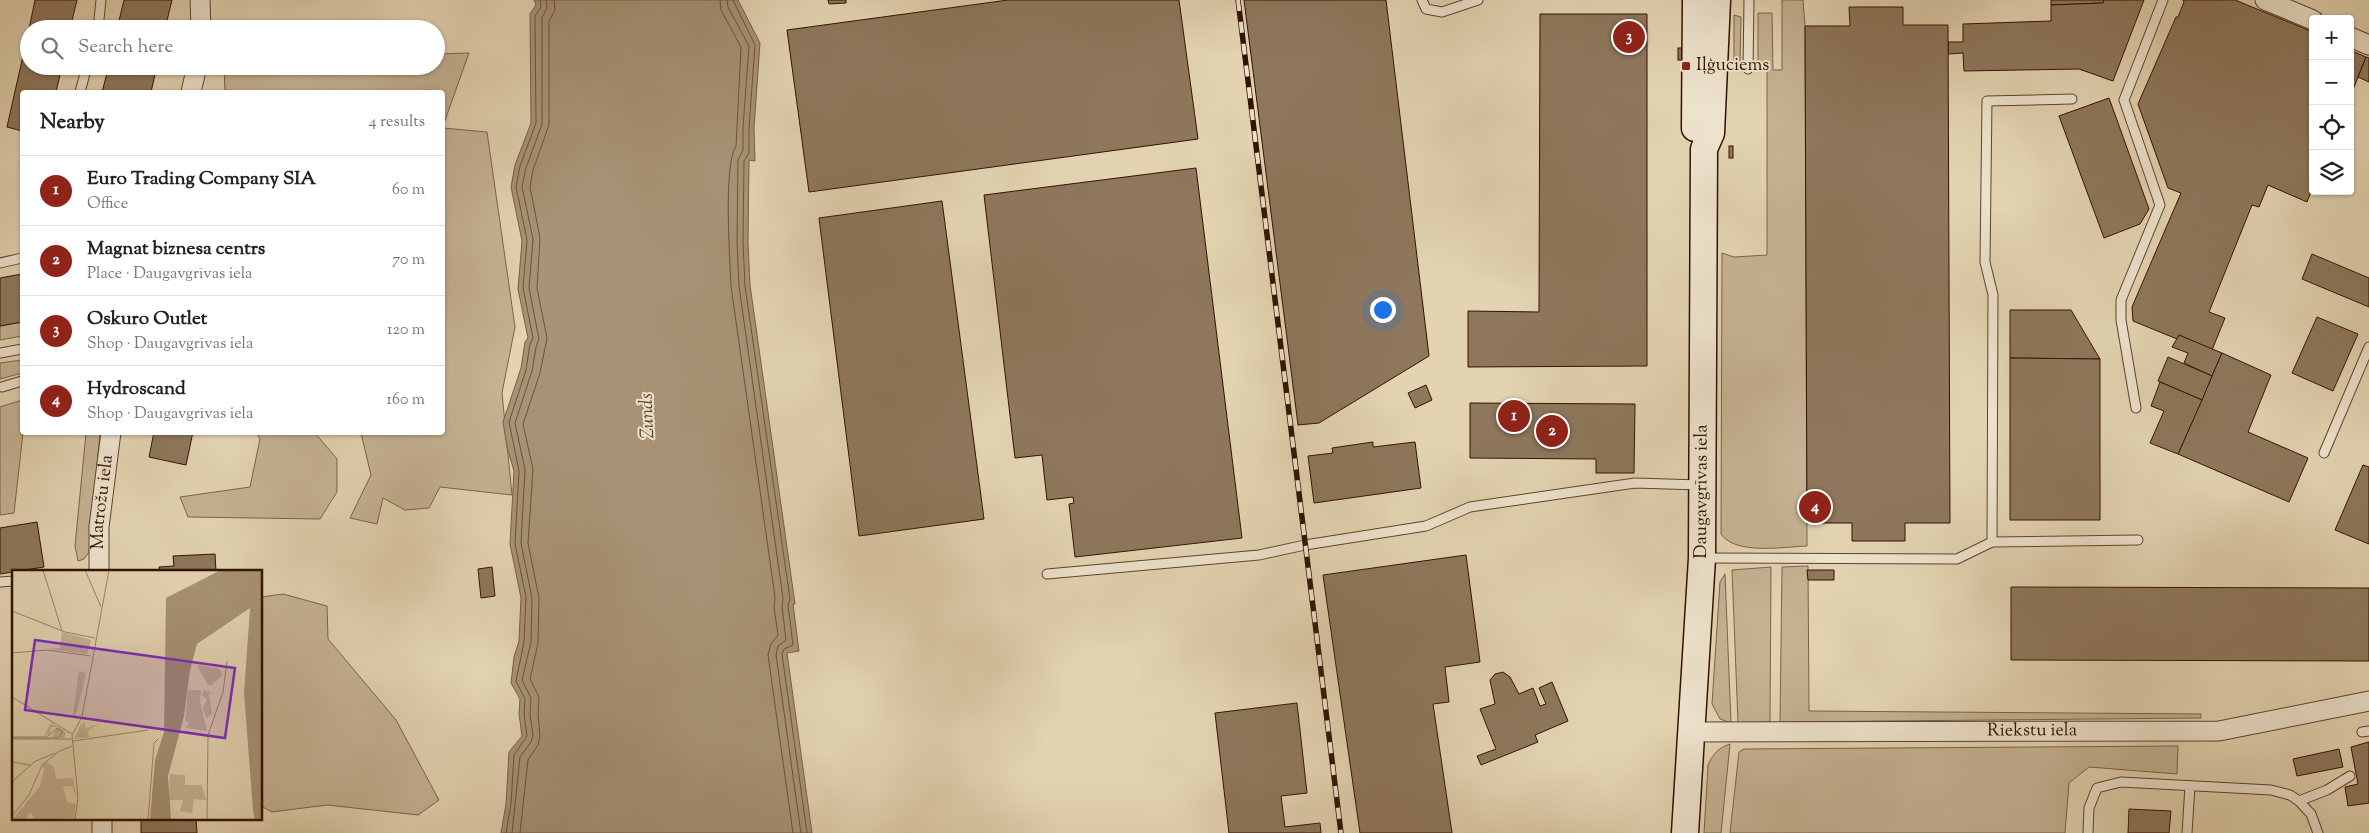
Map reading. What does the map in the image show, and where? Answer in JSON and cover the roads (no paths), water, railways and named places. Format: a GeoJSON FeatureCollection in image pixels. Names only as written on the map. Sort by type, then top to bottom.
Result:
{"type":"FeatureCollection","features":[{"type":"Feature","properties":{"kind":"main road","name":"Daugavgrīvas iela"},"geometry":{"type":"LineString","coordinates":[[1696,0],[1695,133],[1704,149]]}},
{"type":"Feature","properties":{"kind":"main road","name":"Daugavgrīvas iela"},"geometry":{"type":"LineString","coordinates":[[1685,833],[1702,558],[1704,485],[1704,149],[1711,133],[1717,0]]}},
{"type":"Feature","properties":{"kind":"street"},"geometry":{"type":"LineString","coordinates":[[200,0],[201,20]]}},
{"type":"Feature","properties":{"kind":"street"},"geometry":{"type":"LineString","coordinates":[[2265,0],[2309,18]]}},
{"type":"Feature","properties":{"kind":"street"},"geometry":{"type":"LineString","coordinates":[[2354,39],[2369,46]]}},
{"type":"Feature","properties":{"kind":"street"},"geometry":{"type":"LineString","coordinates":[[191,90],[195,75]]}},
{"type":"Feature","properties":{"kind":"street","name":"Matrožu iela"},"geometry":{"type":"LineString","coordinates":[[99,570],[99,527],[111,435]]}},
{"type":"Feature","properties":{"kind":"street","name":"Riekstu iela"},"geometry":{"type":"LineString","coordinates":[[1692,732],[2219,731],[2369,701]]}},
{"type":"Feature","properties":{"kind":"street"},"geometry":{"type":"LineString","coordinates":[[102,820],[102,833]]}},
{"type":"Feature","properties":{"kind":"lane"},"geometry":{"type":"LineString","coordinates":[[99,20],[102,0]]}},
{"type":"Feature","properties":{"kind":"lane"},"geometry":{"type":"LineString","coordinates":[[1422,0],[1426,9],[1442,12],[1478,0]]}},
{"type":"Feature","properties":{"kind":"lane"},"geometry":{"type":"LineString","coordinates":[[1748,69],[1749,0]]}},
{"type":"Feature","properties":{"kind":"lane"},"geometry":{"type":"LineString","coordinates":[[2136,408],[2122,320],[2121,300],[2160,205],[2124,100],[2163,0]]}},
{"type":"Feature","properties":{"kind":"lane"},"geometry":{"type":"LineString","coordinates":[[81,90],[85,75]]}},
{"type":"Feature","properties":{"kind":"lane"},"geometry":{"type":"LineString","coordinates":[[1992,542],[1993,295],[1985,262],[1987,101],[2072,99]]}},
{"type":"Feature","properties":{"kind":"lane"},"geometry":{"type":"LineString","coordinates":[[0,263],[20,258]]}},
{"type":"Feature","properties":{"kind":"lane"},"geometry":{"type":"LineString","coordinates":[[2324,453],[2369,347]]}},
{"type":"Feature","properties":{"kind":"lane"},"geometry":{"type":"LineString","coordinates":[[0,353],[20,349]]}},
{"type":"Feature","properties":{"kind":"lane"},"geometry":{"type":"LineString","coordinates":[[2,387],[20,382]]}},
{"type":"Feature","properties":{"kind":"lane"},"geometry":{"type":"LineString","coordinates":[[1047,574],[1259,555],[1305,545],[1426,526],[1470,507],[1635,484],[1704,485]]}},
{"type":"Feature","properties":{"kind":"lane"},"geometry":{"type":"LineString","coordinates":[[1702,558],[1957,559],[1992,542],[2138,540]]}},
{"type":"Feature","properties":{"kind":"lane"},"geometry":{"type":"LineString","coordinates":[[2299,801],[2327,790],[2350,776]]}},
{"type":"Feature","properties":{"kind":"lane"},"geometry":{"type":"LineString","coordinates":[[2088,833],[2089,808],[2097,788],[2120,782],[2271,790],[2290,795],[2299,801],[2311,814],[2318,833]]}},
{"type":"Feature","properties":{"kind":"lane"},"geometry":{"type":"LineString","coordinates":[[2187,833],[2190,786]]}},
{"type":"Feature","properties":{"kind":"water","name":"Zunds"},"geometry":{"type":"Polygon","coordinates":[[[534,0],[738,0],[760,43],[754,128],[755,161],[749,160],[748,242],[750,285],[795,604],[793,604],[799,651],[787,653],[812,833],[501,833],[506,804],[509,752],[522,736],[519,714],[520,699],[511,683],[514,657],[519,641],[521,598],[510,544],[514,471],[507,447],[503,422],[521,368],[525,342],[528,338],[518,289],[522,241],[511,187],[515,165],[531,123],[530,14],[536,5],[534,0]]]}},
{"type":"Feature","properties":{"kind":"railway"},"geometry":{"type":"LineString","coordinates":[[1238,0],[1341,833]]}},
{"type":"Feature","properties":{"kind":"place","name":"Oskuro Outlet"},"geometry":{"type":"Point","coordinates":[1629,37]}},
{"type":"Feature","properties":{"kind":"place","name":"Iļģuciems"},"geometry":{"type":"Point","coordinates":[1686,66]}},
{"type":"Feature","properties":{"kind":"place","name":"Euro Trading Company SIA"},"geometry":{"type":"Point","coordinates":[1514,416]}},
{"type":"Feature","properties":{"kind":"place","name":"Magnat biznesa centrs"},"geometry":{"type":"Point","coordinates":[1552,431]}},
{"type":"Feature","properties":{"kind":"place","name":"Hydroscand"},"geometry":{"type":"Point","coordinates":[1815,507]}}]}
